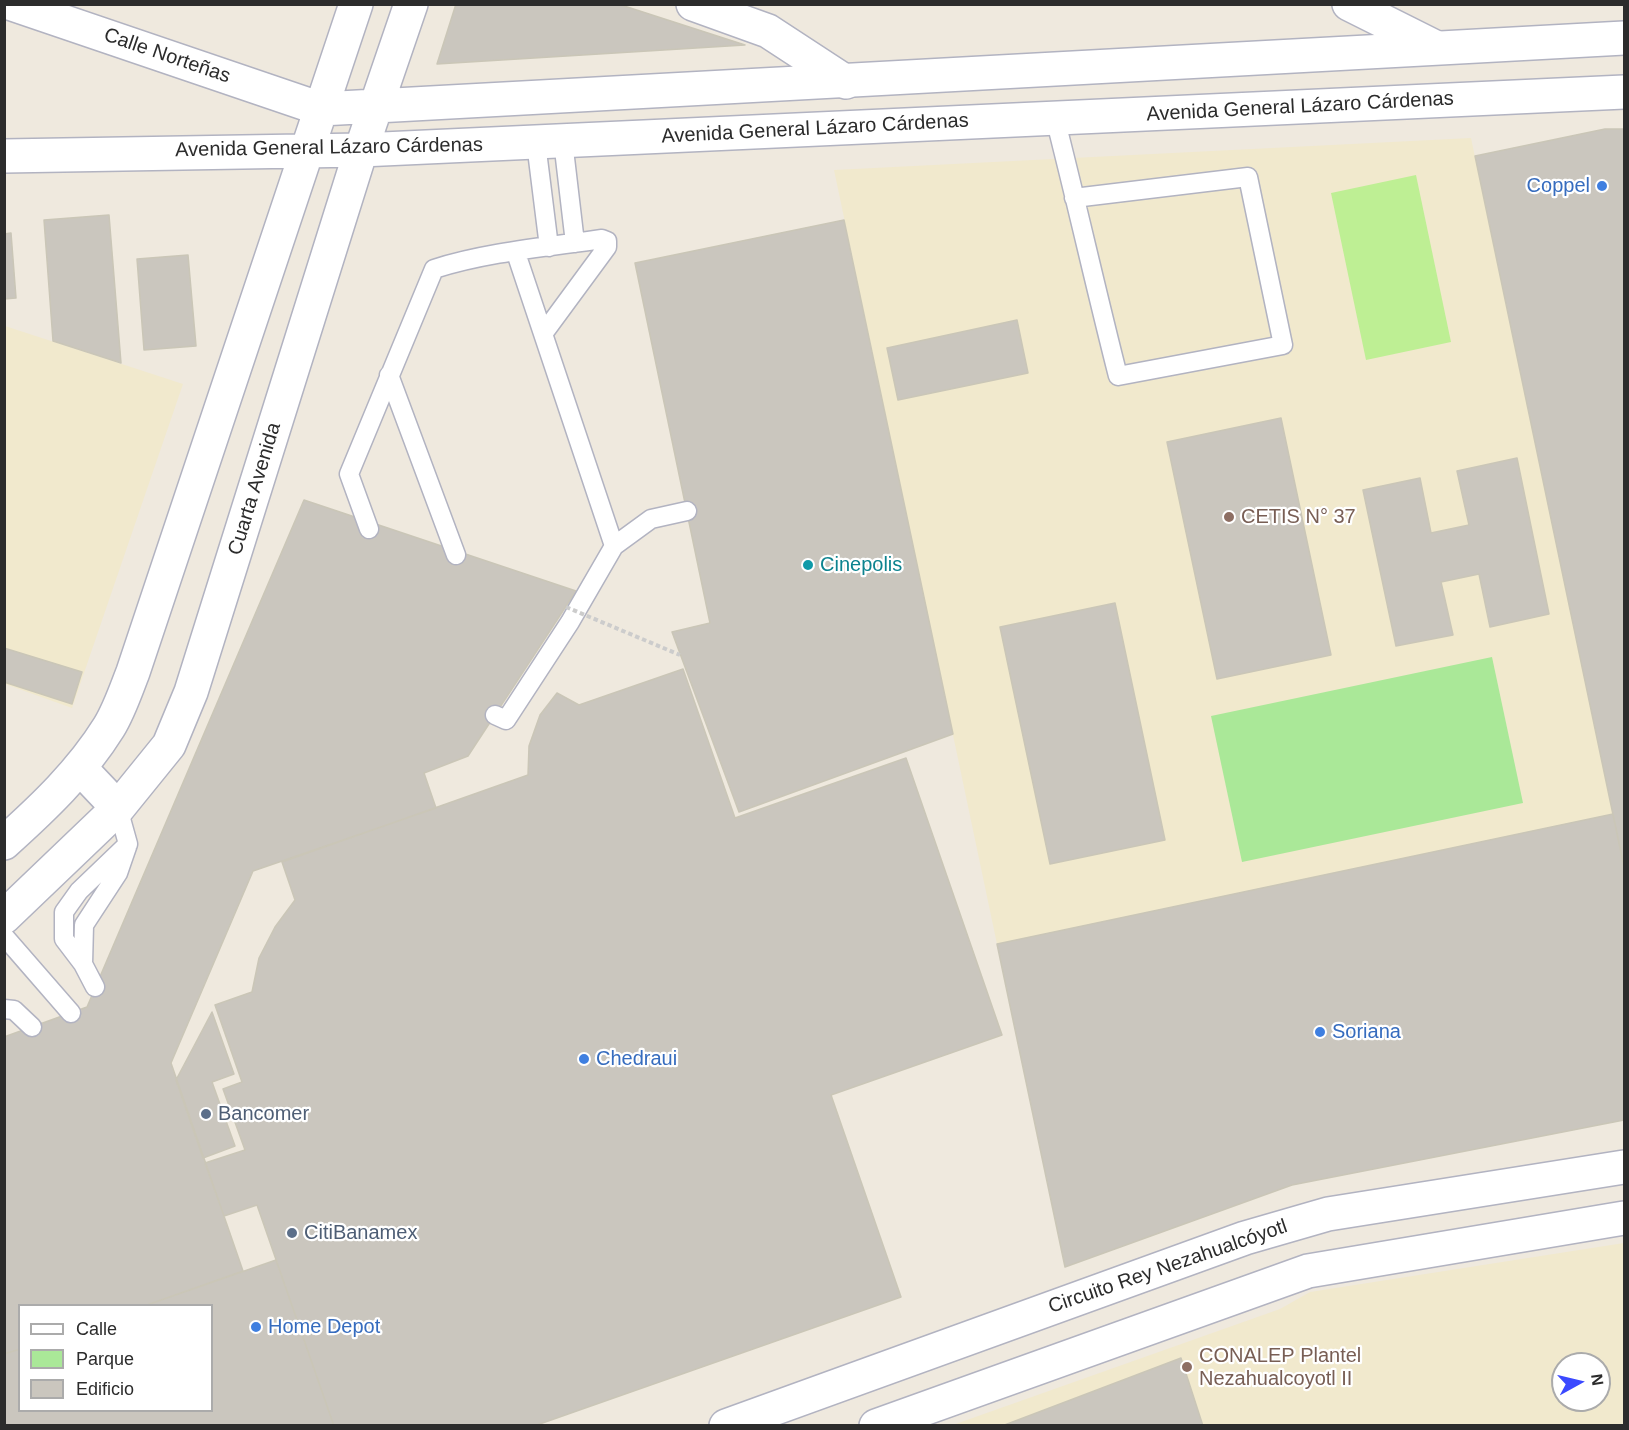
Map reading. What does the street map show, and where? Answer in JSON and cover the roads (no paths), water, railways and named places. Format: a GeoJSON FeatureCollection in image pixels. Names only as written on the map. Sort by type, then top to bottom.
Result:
{"type":"FeatureCollection","features":[{"type":"Feature","properties":{"kind":"street","name":"Calle Norteñas"},"geometry":{"type":"LineString","coordinates":[[12,4],[321,108]]}},
{"type":"Feature","properties":{"kind":"street"},"geometry":{"type":"LineString","coordinates":[[4,843],[43,808],[80,768],[110,726],[133,672],[356,4]]}},
{"type":"Feature","properties":{"kind":"street","name":"Cuarta Avenida"},"geometry":{"type":"LineString","coordinates":[[4,917],[118,808],[169,745],[190,692],[375,105],[411,4]]}},
{"type":"Feature","properties":{"kind":"street"},"geometry":{"type":"LineString","coordinates":[[693,4],[768,31],[846,82]]}},
{"type":"Feature","properties":{"kind":"street"},"geometry":{"type":"LineString","coordinates":[[1349,4],[1435,47]]}},
{"type":"Feature","properties":{"kind":"street","name":"Avenida General Lázaro Cárdenas"},"geometry":{"type":"LineString","coordinates":[[321,108],[846,82],[1624,38]]}},
{"type":"Feature","properties":{"kind":"street","name":"Avenida General Lázaro Cárdenas"},"geometry":{"type":"LineString","coordinates":[[4,156],[307,149],[361,150],[1624,92]]}},
{"type":"Feature","properties":{"kind":"street"},"geometry":{"type":"LineString","coordinates":[[80,768],[118,808]]}},
{"type":"Feature","properties":{"kind":"street","name":"Circuito Rey Nezahualcóyotl"},"geometry":{"type":"LineString","coordinates":[[726,1425],[1245,1239],[1328,1214],[1624,1167]]}},
{"type":"Feature","properties":{"kind":"street"},"geometry":{"type":"LineString","coordinates":[[1517,1184],[1525,1233]]}},
{"type":"Feature","properties":{"kind":"street"},"geometry":{"type":"LineString","coordinates":[[876,1425],[1308,1271],[1624,1218]]}},
{"type":"Feature","properties":{"kind":"lane"},"geometry":{"type":"LineString","coordinates":[[1055,118],[1074,198],[1118,376],[1283,345],[1248,177],[1074,198]]}},
{"type":"Feature","properties":{"kind":"lane"},"geometry":{"type":"LineString","coordinates":[[550,142],[575,243]]}},
{"type":"Feature","properties":{"kind":"lane"},"geometry":{"type":"LineString","coordinates":[[549,247],[550,142]]}},
{"type":"Feature","properties":{"kind":"lane"},"geometry":{"type":"LineString","coordinates":[[369,529],[349,474],[434,269],[456,262],[549,247],[602,239],[607,242],[607,247],[543,334]]}},
{"type":"Feature","properties":{"kind":"lane"},"geometry":{"type":"LineString","coordinates":[[516,253],[614,546]]}},
{"type":"Feature","properties":{"kind":"lane"},"geometry":{"type":"LineString","coordinates":[[389,375],[456,555]]}},
{"type":"Feature","properties":{"kind":"lane"},"geometry":{"type":"LineString","coordinates":[[495,715],[506,720],[570,622],[614,546],[651,519],[687,511]]}},
{"type":"Feature","properties":{"kind":"lane"},"geometry":{"type":"LineString","coordinates":[[95,987],[83,964],[84,925],[118,873],[128,844],[118,808]]}},
{"type":"Feature","properties":{"kind":"lane"},"geometry":{"type":"LineString","coordinates":[[4,936],[71,1013]]}},
{"type":"Feature","properties":{"kind":"lane"},"geometry":{"type":"LineString","coordinates":[[4,1009],[15,1011],[32,1027]]}},
{"type":"Feature","properties":{"kind":"place","name":"Coppel"},"geometry":{"type":"Point","coordinates":[1602,186]}},
{"type":"Feature","properties":{"kind":"place","name":"CETIS N° 37"},"geometry":{"type":"Point","coordinates":[1229,517]}},
{"type":"Feature","properties":{"kind":"place","name":"Cinepolis"},"geometry":{"type":"Point","coordinates":[808,565]}},
{"type":"Feature","properties":{"kind":"place","name":"Soriana"},"geometry":{"type":"Point","coordinates":[1320,1032]}},
{"type":"Feature","properties":{"kind":"place","name":"Chedraui"},"geometry":{"type":"Point","coordinates":[584,1059]}},
{"type":"Feature","properties":{"kind":"place","name":"Bancomer"},"geometry":{"type":"Point","coordinates":[206,1114]}},
{"type":"Feature","properties":{"kind":"place","name":"CitiBanamex"},"geometry":{"type":"Point","coordinates":[292,1233]}},
{"type":"Feature","properties":{"kind":"place","name":"Home Depot"},"geometry":{"type":"Point","coordinates":[256,1327]}},
{"type":"Feature","properties":{"kind":"place","name":"CONALEP Plantel Nezahualcoyotl II"},"geometry":{"type":"Point","coordinates":[1187,1367]}}]}
